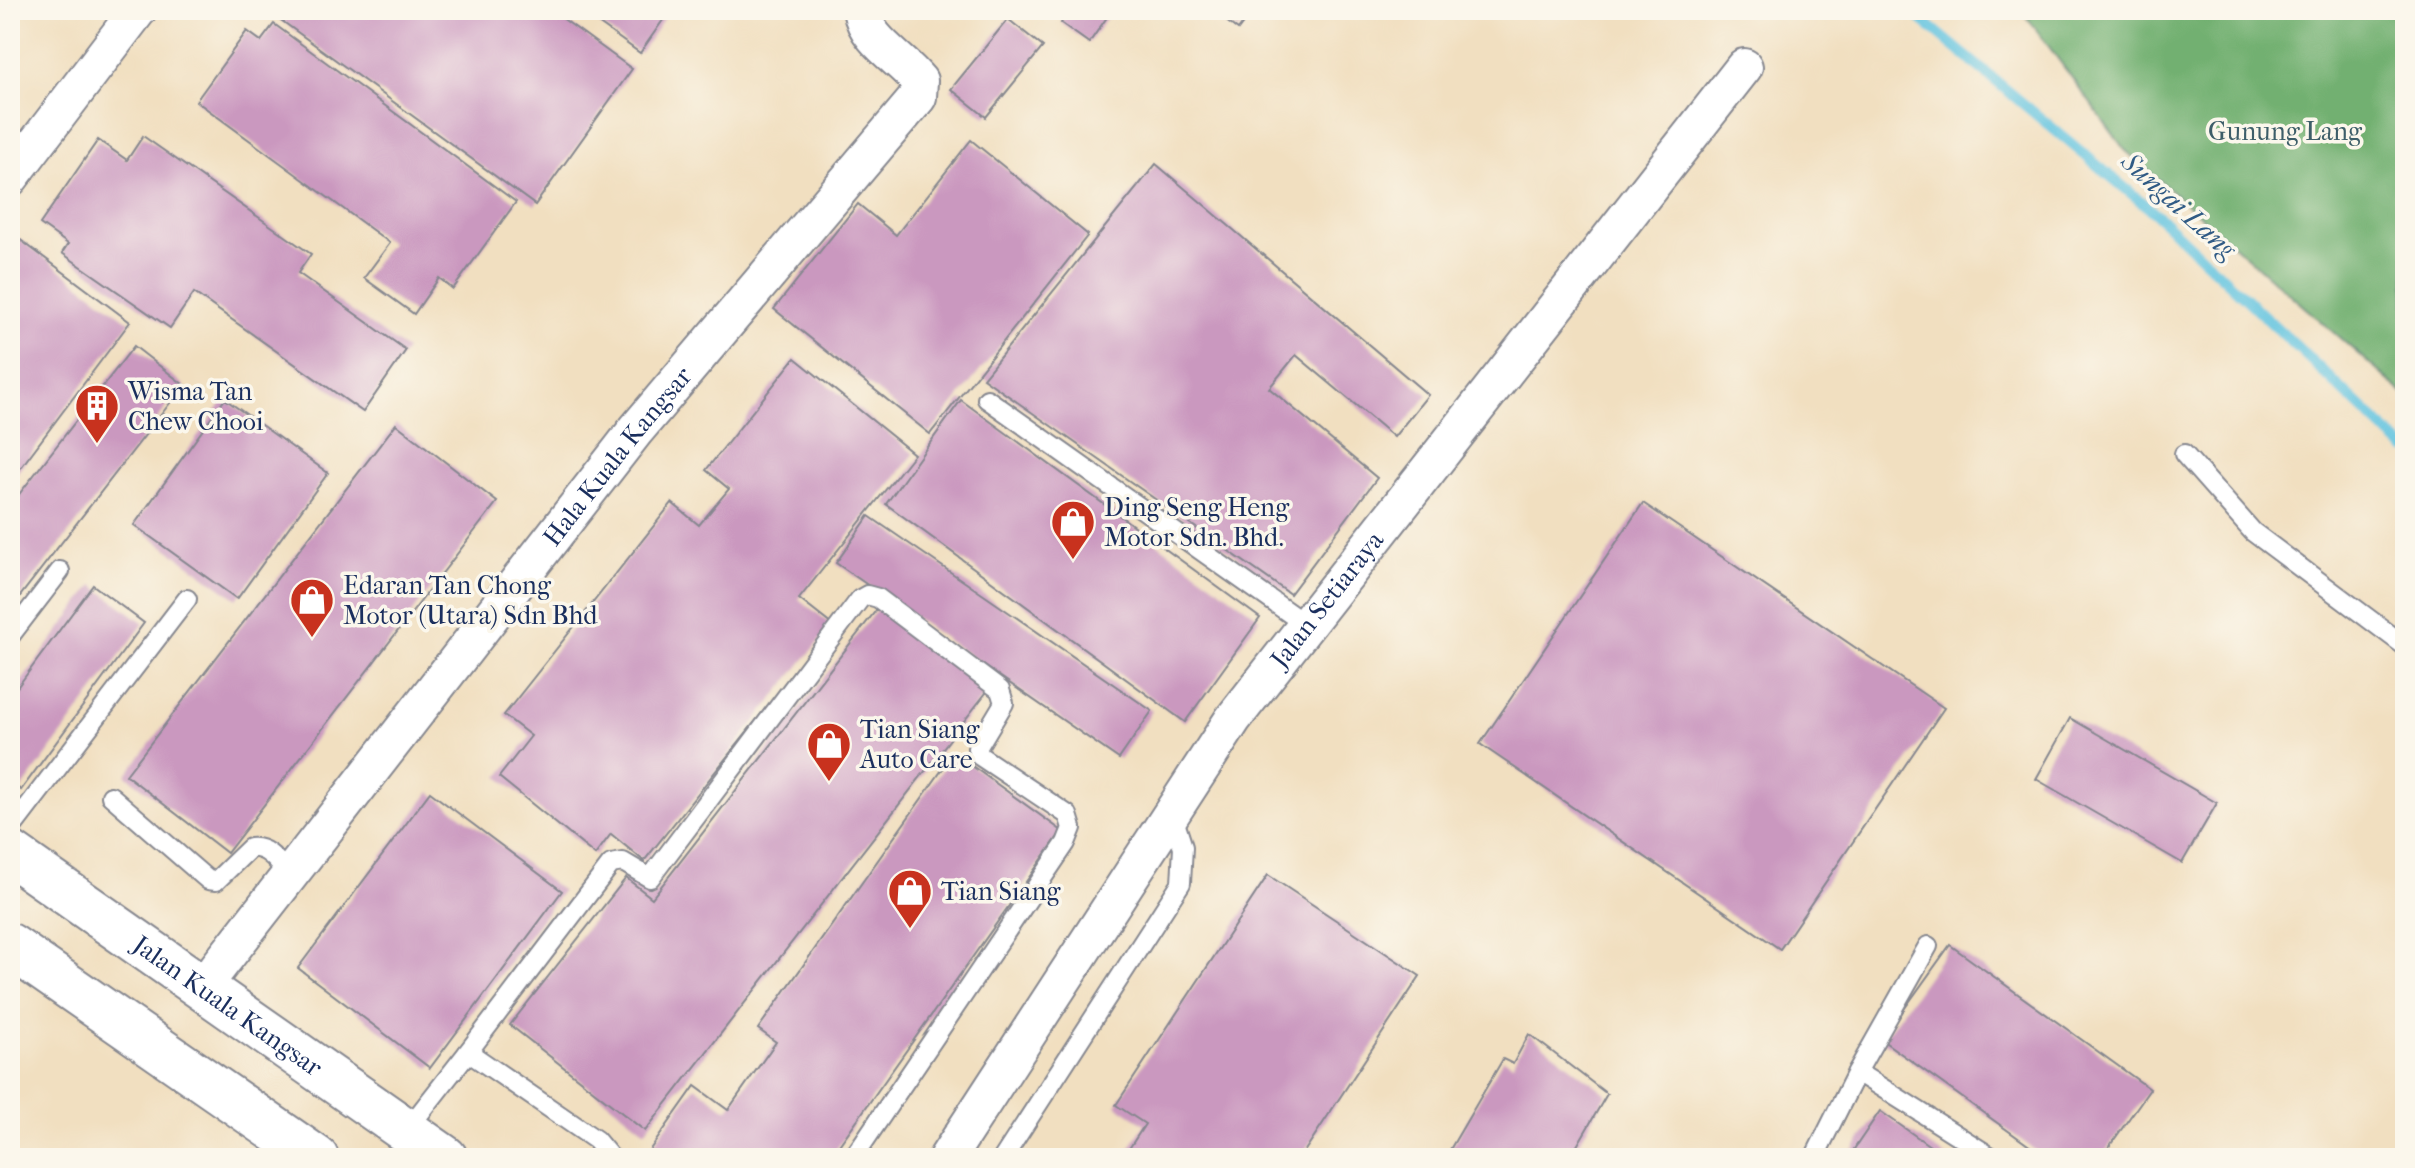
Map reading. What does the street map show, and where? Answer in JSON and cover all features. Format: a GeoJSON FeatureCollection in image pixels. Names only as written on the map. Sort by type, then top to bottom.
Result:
{"type":"FeatureCollection","features":[{"type":"Feature","properties":{"kind":"highway","name":"Jalan Kuala Kangsar"},"geometry":{"type":"LineString","coordinates":[[10,853],[445,1158]]}},
{"type":"Feature","properties":{"kind":"highway"},"geometry":{"type":"LineString","coordinates":[[10,946],[316,1158]]}},
{"type":"Feature","properties":{"kind":"street"},"geometry":{"type":"LineString","coordinates":[[10,178],[138,10]]}},
{"type":"Feature","properties":{"kind":"street","name":"Hala Kuala Kangsar"},"geometry":{"type":"LineString","coordinates":[[201,989],[636,430],[918,97],[919,81],[905,63],[871,36],[861,10]]}},
{"type":"Feature","properties":{"kind":"street","name":"Jalan Setiaraya"},"geometry":{"type":"LineString","coordinates":[[947,1158],[1233,719],[1744,67]]}},
{"type":"Feature","properties":{"kind":"lane"},"geometry":{"type":"LineString","coordinates":[[987,399],[1306,625]]}},
{"type":"Feature","properties":{"kind":"lane"},"geometry":{"type":"LineString","coordinates":[[2184,454],[2253,532],[2405,646]]}},
{"type":"Feature","properties":{"kind":"lane"},"geometry":{"type":"LineString","coordinates":[[10,636],[60,571]]}},
{"type":"Feature","properties":{"kind":"lane"},"geometry":{"type":"LineString","coordinates":[[406,1131],[611,864],[623,862],[650,878],[860,599],[867,595],[878,598],[1000,690],[1004,703],[982,736],[977,748],[980,756],[1068,815],[1072,828],[1066,843],[853,1158]]}},
{"type":"Feature","properties":{"kind":"lane"},"geometry":{"type":"LineString","coordinates":[[10,830],[187,599]]}},
{"type":"Feature","properties":{"kind":"lane"},"geometry":{"type":"LineString","coordinates":[[111,796],[208,880],[216,881],[250,848],[258,847],[266,850],[291,877]]}},
{"type":"Feature","properties":{"kind":"lane"},"geometry":{"type":"LineString","coordinates":[[1003,1158],[1181,883],[1183,847],[1172,813]]}},
{"type":"Feature","properties":{"kind":"lane"},"geometry":{"type":"LineString","coordinates":[[1814,1158],[1857,1072],[1928,946]]}},
{"type":"Feature","properties":{"kind":"lane"},"geometry":{"type":"LineString","coordinates":[[468,1052],[596,1140],[611,1158]]}},
{"type":"Feature","properties":{"kind":"lane"},"geometry":{"type":"LineString","coordinates":[[1857,1072],[1993,1158]]}},
{"type":"Feature","properties":{"kind":"green space","name":"Gunung Lang"},"geometry":{"type":"Polygon","coordinates":[[[2022,10],[2405,10],[2405,395],[2125,150],[2022,10]]]}},
{"type":"Feature","properties":{"kind":"building"},"geometry":{"type":"Polygon","coordinates":[[[267,10],[551,10],[632,69],[535,205],[267,10]]]}},
{"type":"Feature","properties":{"kind":"building"},"geometry":{"type":"Polygon","coordinates":[[[580,10],[670,10],[640,53],[580,10]]]}},
{"type":"Feature","properties":{"kind":"building"},"geometry":{"type":"Polygon","coordinates":[[[1070,10],[1112,10],[1089,43],[1061,23],[1070,10]]]}},
{"type":"Feature","properties":{"kind":"building"},"geometry":{"type":"Polygon","coordinates":[[[1212,10],[1253,10],[1238,30],[1212,10]]]}},
{"type":"Feature","properties":{"kind":"building"},"geometry":{"type":"Polygon","coordinates":[[[1008,19],[1043,47],[986,117],[951,89],[1008,19]]]}},
{"type":"Feature","properties":{"kind":"building"},"geometry":{"type":"Polygon","coordinates":[[[274,24],[516,202],[453,289],[439,278],[414,314],[364,278],[390,243],[196,101],[247,31],[261,41],[274,24]]]}},
{"type":"Feature","properties":{"kind":"building"},"geometry":{"type":"Polygon","coordinates":[[[143,136],[311,254],[298,273],[406,350],[363,412],[194,293],[170,328],[62,253],[68,244],[40,224],[98,140],[127,160],[143,136]]]}},
{"type":"Feature","properties":{"kind":"building"},"geometry":{"type":"Polygon","coordinates":[[[971,140],[1088,235],[930,434],[774,309],[858,204],[896,235],[971,140]]]}},
{"type":"Feature","properties":{"kind":"building"},"geometry":{"type":"Polygon","coordinates":[[[1156,164],[1428,395],[1394,437],[1296,355],[1269,388],[1377,478],[1290,594],[983,378],[1156,164]]]}},
{"type":"Feature","properties":{"kind":"building"},"geometry":{"type":"Polygon","coordinates":[[[10,232],[130,322],[10,482],[10,232]]]}},
{"type":"Feature","properties":{"kind":"building","name":"Wisma Tan Chew Chooi"},"geometry":{"type":"Polygon","coordinates":[[[134,346],[184,385],[10,609],[10,506],[134,346]]]}},
{"type":"Feature","properties":{"kind":"building"},"geometry":{"type":"Polygon","coordinates":[[[795,358],[914,454],[799,599],[832,625],[644,861],[611,834],[595,855],[499,777],[531,736],[504,715],[672,503],[699,525],[729,489],[706,470],[795,358]]]}},
{"type":"Feature","properties":{"kind":"building"},"geometry":{"type":"Polygon","coordinates":[[[225,399],[328,473],[237,599],[134,525],[225,399]]]}},
{"type":"Feature","properties":{"kind":"building","name":"Ding Seng Heng Motor Sdn. Bhd."},"geometry":{"type":"Polygon","coordinates":[[[961,400],[1260,618],[1185,722],[886,504],[961,400]]]}},
{"type":"Feature","properties":{"kind":"building","name":"Edaran Tan Chong Motor (Utara) Sdn Bhd"},"geometry":{"type":"Polygon","coordinates":[[[396,424],[497,502],[227,853],[126,775],[396,424]]]}},
{"type":"Feature","properties":{"kind":"building"},"geometry":{"type":"Polygon","coordinates":[[[1643,503],[1944,708],[1780,949],[1480,744],[1643,503]]]}},
{"type":"Feature","properties":{"kind":"building"},"geometry":{"type":"Polygon","coordinates":[[[869,516],[1152,711],[1119,759],[836,563],[869,516]]]}},
{"type":"Feature","properties":{"kind":"building"},"geometry":{"type":"Polygon","coordinates":[[[93,585],[144,623],[21,790],[10,782],[10,697],[93,585]]]}},
{"type":"Feature","properties":{"kind":"building","name":"Tian Siang Auto Care"},"geometry":{"type":"Polygon","coordinates":[[[881,604],[989,689],[645,1131],[510,1025],[626,878],[652,898],[881,604]]]}},
{"type":"Feature","properties":{"kind":"building"},"geometry":{"type":"Polygon","coordinates":[[[2070,718],[2217,803],[2182,863],[2036,779],[2070,718]]]}},
{"type":"Feature","properties":{"kind":"building","name":"Tian Siang"},"geometry":{"type":"Polygon","coordinates":[[[954,753],[1062,831],[830,1158],[644,1158],[695,1086],[728,1110],[776,1042],[758,1029],[954,753]]]}},
{"type":"Feature","properties":{"kind":"building"},"geometry":{"type":"Polygon","coordinates":[[[430,792],[562,891],[430,1068],[298,968],[430,792]]]}},
{"type":"Feature","properties":{"kind":"building"},"geometry":{"type":"Polygon","coordinates":[[[1268,875],[1420,976],[1300,1158],[1123,1158],[1145,1124],[1116,1105],[1268,875]]]}},
{"type":"Feature","properties":{"kind":"building"},"geometry":{"type":"Polygon","coordinates":[[[1950,945],[2150,1089],[2101,1158],[2046,1158],[1882,1040],[1950,945]]]}},
{"type":"Feature","properties":{"kind":"building"},"geometry":{"type":"Polygon","coordinates":[[[1529,1034],[1607,1094],[1570,1158],[1445,1158],[1503,1059],[1513,1064],[1529,1034]]]}},
{"type":"Feature","properties":{"kind":"building"},"geometry":{"type":"Polygon","coordinates":[[[1880,1111],[1947,1158],[1848,1158],[1880,1111]]]}},
{"type":"Feature","properties":{"kind":"waterway","name":"Sungai Lang"},"geometry":{"type":"LineString","coordinates":[[1910,10],[2155,213],[2405,449]]}},
{"type":"Feature","properties":{"kind":"place","name":"Wisma Tan Chew Chooi"},"geometry":{"type":"Point","coordinates":[97,445]}},
{"type":"Feature","properties":{"kind":"place","name":"Ding Seng Heng Motor Sdn. Bhd."},"geometry":{"type":"Point","coordinates":[1073,561]}},
{"type":"Feature","properties":{"kind":"place","name":"Edaran Tan Chong Motor (Utara) Sdn Bhd"},"geometry":{"type":"Point","coordinates":[312,639]}},
{"type":"Feature","properties":{"kind":"place","name":"Tian Siang Auto Care"},"geometry":{"type":"Point","coordinates":[829,783]}},
{"type":"Feature","properties":{"kind":"place","name":"Tian Siang"},"geometry":{"type":"Point","coordinates":[910,930]}}]}
